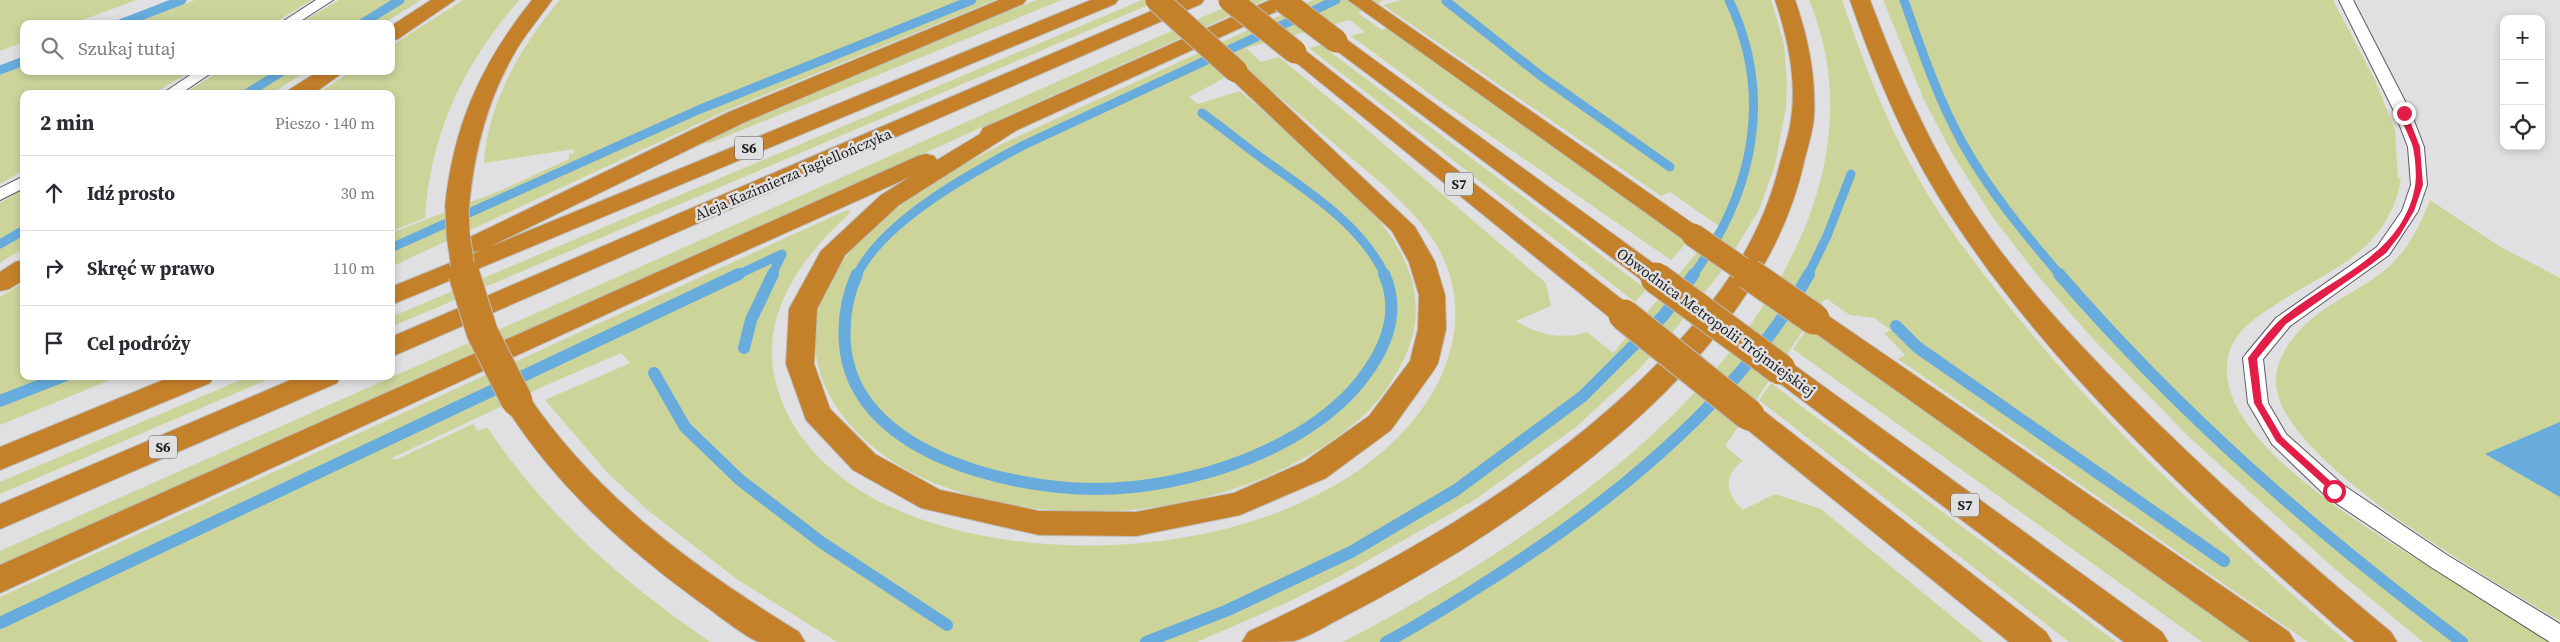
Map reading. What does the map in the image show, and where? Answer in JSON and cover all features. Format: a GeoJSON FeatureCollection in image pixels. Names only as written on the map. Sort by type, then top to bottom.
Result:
{"type":"FeatureCollection","features":[{"type":"Feature","properties":{"kind":"highway"},"geometry":{"type":"LineString","coordinates":[[395,32],[446,0]]}},
{"type":"Feature","properties":{"kind":"highway"},"geometry":{"type":"LineString","coordinates":[[542,0],[511,41],[479,101],[464,153],[457,208],[460,249],[473,312],[490,354],[517,401],[562,462],[608,509],[678,570],[787,642]]}},
{"type":"Feature","properties":{"kind":"highway"},"geometry":{"type":"LineString","coordinates":[[395,282],[736,117],[1016,0]]}},
{"type":"Feature","properties":{"kind":"highway","name":"S6"},"geometry":{"type":"LineString","coordinates":[[395,295],[1108,0]]}},
{"type":"Feature","properties":{"kind":"highway"},"geometry":{"type":"LineString","coordinates":[[1008,126],[890,200],[834,251],[803,309],[800,364],[817,412],[864,462],[932,500],[1039,524],[1136,524],[1240,503],[1315,470],[1380,423],[1424,363],[1432,329],[1432,295],[1422,262],[1402,227],[1158,0]]}},
{"type":"Feature","properties":{"kind":"highway","name":"Aleja Kazimierza Jagiellończyka"},"geometry":{"type":"LineString","coordinates":[[395,346],[1194,0]]}},
{"type":"Feature","properties":{"kind":"highway","name":"S7"},"geometry":{"type":"LineString","coordinates":[[1230,0],[2034,642]]}},
{"type":"Feature","properties":{"kind":"highway","name":"Obwodnica Metropolii Trójmiejskiej"},"geometry":{"type":"LineString","coordinates":[[1282,0],[2150,642]]}},
{"type":"Feature","properties":{"kind":"highway"},"geometry":{"type":"LineString","coordinates":[[0,580],[828,204],[1008,126],[1286,0]]}},
{"type":"Feature","properties":{"kind":"highway"},"geometry":{"type":"LineString","coordinates":[[1260,642],[1351,598],[1419,561],[1525,493],[1625,412],[1699,337],[1735,290],[1763,242],[1784,196],[1803,118],[1802,63],[1793,22],[1784,0]]}},
{"type":"Feature","properties":{"kind":"highway"},"geometry":{"type":"LineString","coordinates":[[1860,0],[1895,93],[1928,159],[1973,230],[2017,289],[2102,386],[2193,477],[2379,642]]}},
{"type":"Feature","properties":{"kind":"highway"},"geometry":{"type":"LineString","coordinates":[[1364,4],[2277,642]]}},
{"type":"Feature","properties":{"kind":"highway"},"geometry":{"type":"LineString","coordinates":[[304,90],[328,75]]}},
{"type":"Feature","properties":{"kind":"highway"},"geometry":{"type":"LineString","coordinates":[[0,283],[20,270]]}},
{"type":"Feature","properties":{"kind":"highway"},"geometry":{"type":"LineString","coordinates":[[0,459],[190,380]]}},
{"type":"Feature","properties":{"kind":"highway","name":"S6"},"geometry":{"type":"LineString","coordinates":[[0,518],[318,380]]}},
{"type":"Feature","properties":{"kind":"lane"},"geometry":{"type":"LineString","coordinates":[[293,20],[326,0]]}},
{"type":"Feature","properties":{"kind":"lane"},"geometry":{"type":"LineString","coordinates":[[2346,0],[2404,113],[2416,147],[2419,185],[2410,211],[2383,251],[2283,322],[2253,358],[2258,403],[2279,439],[2334,491],[2560,636]]}},
{"type":"Feature","properties":{"kind":"lane"},"geometry":{"type":"LineString","coordinates":[[176,90],[200,75]]}},
{"type":"Feature","properties":{"kind":"lane"},"geometry":{"type":"LineString","coordinates":[[0,195],[20,183]]}},
{"type":"Feature","properties":{"kind":"green space"},"geometry":{"type":"Polygon","coordinates":[[[0,0],[136,0],[83,20],[20,20],[20,44],[0,51],[0,0]]]}},
{"type":"Feature","properties":{"kind":"green space"},"geometry":{"type":"Polygon","coordinates":[[[195,0],[312,0],[279,20],[143,20],[195,0]]]}},
{"type":"Feature","properties":{"kind":"green space"},"geometry":{"type":"Polygon","coordinates":[[[339,0],[421,0],[389,20],[306,20],[339,0]]]}},
{"type":"Feature","properties":{"kind":"green space"},"geometry":{"type":"Polygon","coordinates":[[[463,0],[519,0],[482,50],[466,75],[453,101],[434,157],[428,186],[425,218],[395,229],[395,90],[323,90],[346,75],[395,75],[395,43],[463,0]]]}},
{"type":"Feature","properties":{"kind":"green space"},"geometry":{"type":"Polygon","coordinates":[[[560,0],[995,0],[730,109],[395,265],[395,231],[502,190],[569,159],[569,154],[574,153],[574,149],[484,163],[492,119],[499,97],[520,55],[560,0]]]}},
{"type":"Feature","properties":{"kind":"green space"},"geometry":{"type":"Polygon","coordinates":[[[1037,0],[1062,0],[710,143],[703,143],[704,139],[884,61],[1037,0]]]}},
{"type":"Feature","properties":{"kind":"green space"},"geometry":{"type":"Polygon","coordinates":[[[1142,0],[1160,0],[395,325],[395,315],[1142,0]]]}},
{"type":"Feature","properties":{"kind":"green space"},"geometry":{"type":"Polygon","coordinates":[[[1241,0],[1265,0],[0,569],[0,551],[385,380],[395,380],[395,376],[1241,0]]]}},
{"type":"Feature","properties":{"kind":"green space"},"geometry":{"type":"Polygon","coordinates":[[[1313,0],[1384,0],[1358,13],[1382,30],[1388,28],[1689,240],[1671,260],[1437,99],[1351,36],[1365,32],[1350,20],[1246,48],[1261,62],[1279,57],[1546,283],[1551,306],[1516,321],[1533,330],[1550,335],[1569,336],[1587,332],[1613,353],[1719,226],[1670,192],[1661,196],[1383,5],[1401,0],[1771,0],[1784,44],[1787,83],[1786,107],[1775,165],[1759,210],[1721,272],[1667,339],[1637,371],[1576,427],[1473,501],[1340,576],[1286,603],[1197,642],[837,642],[738,580],[645,508],[606,471],[545,400],[630,363],[621,353],[551,383],[392,458],[395,460],[473,424],[478,431],[487,427],[535,491],[561,519],[616,571],[710,642],[0,642],[0,597],[847,210],[851,212],[815,249],[788,289],[779,311],[773,334],[772,358],[776,383],[782,401],[800,435],[825,463],[871,497],[935,524],[1008,540],[1087,545],[1167,540],[1245,523],[1317,495],[1379,455],[1426,403],[1437,385],[1451,346],[1455,326],[1452,285],[1446,265],[1437,246],[1429,233],[1408,209],[1374,177],[1244,67],[1189,97],[1198,104],[1240,91],[1335,174],[1357,195],[1396,243],[1408,270],[1415,298],[1414,328],[1404,359],[1391,381],[1382,395],[1365,414],[1322,447],[1273,474],[1220,493],[1164,506],[1106,511],[1049,510],[994,502],[942,486],[904,468],[871,445],[844,417],[825,386],[816,353],[817,317],[830,281],[857,244],[873,228],[909,199],[968,162],[1008,141],[1313,0]]]}},
{"type":"Feature","properties":{"kind":"green space"},"geometry":{"type":"Polygon","coordinates":[[[1809,0],[1842,0],[1875,90],[1905,155],[1917,176],[1946,223],[1967,252],[2039,343],[2079,389],[2165,477],[2255,561],[2347,642],[2308,642],[1898,359],[1905,355],[1884,333],[1891,330],[1874,318],[1850,315],[1827,299],[1823,301],[1725,446],[1743,461],[1732,472],[1729,479],[1730,492],[1743,510],[1775,494],[1821,509],[1983,642],[1343,642],[1410,606],[1507,546],[1600,479],[1652,435],[1702,385],[1748,329],[1786,268],[1813,204],[1828,138],[1828,69],[1809,0]]]}},
{"type":"Feature","properties":{"kind":"green space"},"geometry":{"type":"Polygon","coordinates":[[[1883,0],[2333,0],[2375,80],[2395,130],[2398,178],[2401,180],[2393,205],[2382,226],[2368,243],[2333,270],[2266,311],[2241,332],[2229,353],[2229,385],[2243,417],[2268,449],[2301,480],[2375,533],[2550,642],[2423,642],[2335,569],[2190,438],[2093,339],[2038,276],[1994,219],[1953,155],[1924,100],[1883,0]]]}},
{"type":"Feature","properties":{"kind":"green space"},"geometry":{"type":"Polygon","coordinates":[[[1321,45],[1646,289],[1645,291],[1635,302],[1309,48],[1321,45]]]}},
{"type":"Feature","properties":{"kind":"green space"},"geometry":{"type":"Polygon","coordinates":[[[20,68],[20,75],[184,75],[160,90],[20,90],[20,172],[0,184],[0,75],[20,68]]]}},
{"type":"Feature","properties":{"kind":"green space"},"geometry":{"type":"Polygon","coordinates":[[[214,75],[301,75],[277,90],[189,90],[214,75]]]}},
{"type":"Feature","properties":{"kind":"green space"},"geometry":{"type":"Polygon","coordinates":[[[20,191],[20,250],[0,263],[0,203],[20,191]]]}},
{"type":"Feature","properties":{"kind":"green space"},"geometry":{"type":"Polygon","coordinates":[[[2430,200],[2499,246],[2560,278],[2560,621],[2443,549],[2351,483],[2313,449],[2287,415],[2276,384],[2279,362],[2295,336],[2318,314],[2370,281],[2397,259],[2410,241],[2430,200]]]}},
{"type":"Feature","properties":{"kind":"green space"},"geometry":{"type":"Polygon","coordinates":[[[20,284],[20,380],[110,380],[0,425],[0,297],[20,284]]]}},
{"type":"Feature","properties":{"kind":"green space"},"geometry":{"type":"Polygon","coordinates":[[[1809,326],[2257,642],[2202,642],[1793,349],[1809,326]]]}},
{"type":"Feature","properties":{"kind":"green space"},"geometry":{"type":"Polygon","coordinates":[[[241,380],[267,380],[0,494],[0,482],[241,380]]]}},
{"type":"Feature","properties":{"kind":"green space"},"geometry":{"type":"Polygon","coordinates":[[[1771,383],[2116,642],[2069,642],[1759,400],[1771,383]]]}},
{"type":"Feature","properties":{"kind":"water"},"geometry":{"type":"Polygon","coordinates":[[[2560,422],[2560,497],[2485,454],[2560,422]]]}},
{"type":"Feature","properties":{"kind":"waterway"},"geometry":{"type":"LineString","coordinates":[[130,20],[182,0]]}},
{"type":"Feature","properties":{"kind":"waterway"},"geometry":{"type":"LineString","coordinates":[[368,20],[400,0]]}},
{"type":"Feature","properties":{"kind":"waterway"},"geometry":{"type":"LineString","coordinates":[[395,246],[698,110],[972,0]]}},
{"type":"Feature","properties":{"kind":"waterway"},"geometry":{"type":"LineString","coordinates":[[857,275],[869,255],[907,218],[930,200],[979,170],[1024,145],[1336,0]]}},
{"type":"Feature","properties":{"kind":"waterway"},"geometry":{"type":"LineString","coordinates":[[1693,275],[1714,243],[1731,210],[1743,177],[1751,142],[1753,107],[1751,71],[1743,36],[1729,0]]}},
{"type":"Feature","properties":{"kind":"waterway"},"geometry":{"type":"LineString","coordinates":[[1904,0],[1938,92],[1973,162],[1996,196],[2060,275]]}},
{"type":"Feature","properties":{"kind":"waterway"},"geometry":{"type":"LineString","coordinates":[[1446,1],[1541,76],[1670,167]]}},
{"type":"Feature","properties":{"kind":"waterway"},"geometry":{"type":"LineString","coordinates":[[0,70],[20,62]]}},
{"type":"Feature","properties":{"kind":"waterway"},"geometry":{"type":"LineString","coordinates":[[252,90],[277,75]]}},
{"type":"Feature","properties":{"kind":"waterway"},"geometry":{"type":"LineString","coordinates":[[1202,113],[1333,211],[1362,241],[1375,257],[1385,275]]}},
{"type":"Feature","properties":{"kind":"waterway"},"geometry":{"type":"LineString","coordinates":[[1808,275],[1827,236],[1851,174]]}},
{"type":"Feature","properties":{"kind":"waterway"},"geometry":{"type":"LineString","coordinates":[[0,244],[20,232]]}},
{"type":"Feature","properties":{"kind":"waterway"},"geometry":{"type":"LineString","coordinates":[[737,275],[782,254],[772,275]]}},
{"type":"Feature","properties":{"kind":"waterway"},"geometry":{"type":"LineString","coordinates":[[0,623],[739,274]]}},
{"type":"Feature","properties":{"kind":"waterway"},"geometry":{"type":"LineString","coordinates":[[744,348],[751,320],[773,274]]}},
{"type":"Feature","properties":{"kind":"waterway"},"geometry":{"type":"LineString","coordinates":[[857,274],[846,308],[845,344],[854,381],[875,412],[904,437],[939,457],[978,471],[1018,481],[1057,487],[1093,489],[1168,482],[1208,473],[1284,442],[1317,421],[1347,396],[1377,357],[1390,323],[1391,299],[1384,274]]}},
{"type":"Feature","properties":{"kind":"waterway"},"geometry":{"type":"LineString","coordinates":[[1146,642],[1228,610],[1351,552],[1456,490],[1583,396],[1664,315],[1694,274]]}},
{"type":"Feature","properties":{"kind":"waterway"},"geometry":{"type":"LineString","coordinates":[[1386,642],[1443,609],[1523,558],[1570,525],[1663,451],[1745,367],[1780,321],[1809,274]]}},
{"type":"Feature","properties":{"kind":"waterway"},"geometry":{"type":"LineString","coordinates":[[2059,274],[2153,376],[2250,469],[2353,557],[2462,642]]}},
{"type":"Feature","properties":{"kind":"waterway"},"geometry":{"type":"LineString","coordinates":[[1896,326],[1917,347],[2224,561]]}},
{"type":"Feature","properties":{"kind":"waterway"},"geometry":{"type":"LineString","coordinates":[[654,373],[685,427],[740,480],[821,542],[947,625]]}},
{"type":"Feature","properties":{"kind":"waterway"},"geometry":{"type":"LineString","coordinates":[[0,401],[54,380]]}},
{"type":"Feature","properties":{"kind":"route"},"geometry":{"type":"LineString","coordinates":[[2334,491],[2279,439],[2258,403],[2253,358],[2283,322],[2383,251],[2396,235],[2410,211],[2419,185],[2416,147],[2404,113]]}}]}
